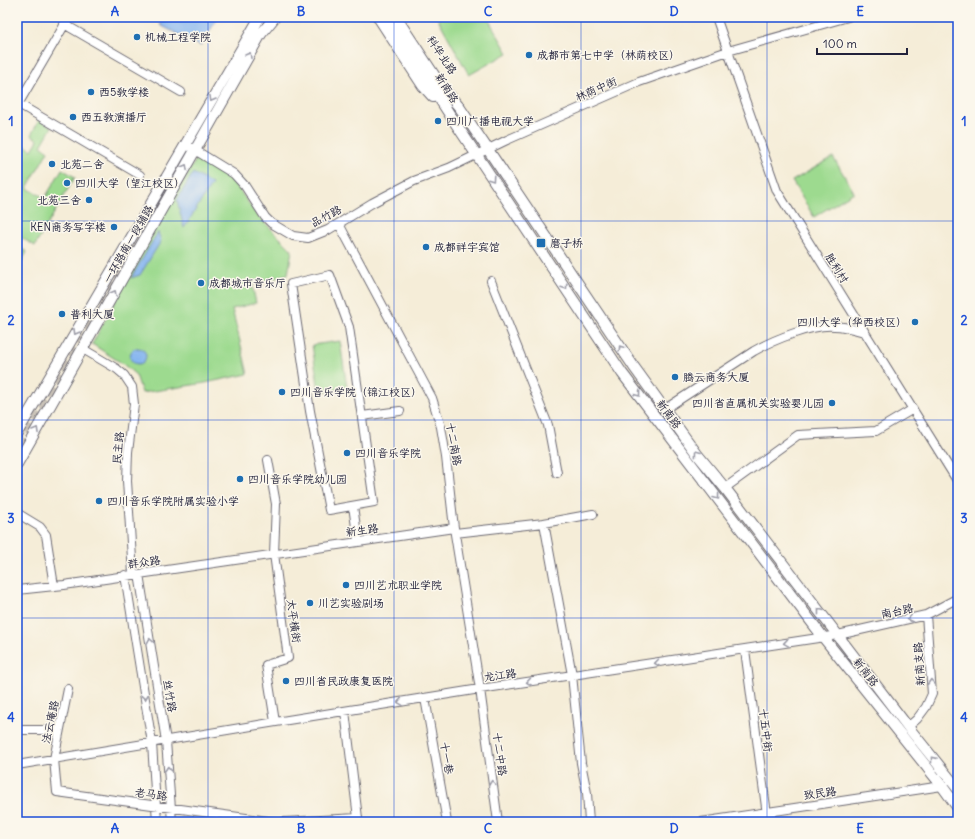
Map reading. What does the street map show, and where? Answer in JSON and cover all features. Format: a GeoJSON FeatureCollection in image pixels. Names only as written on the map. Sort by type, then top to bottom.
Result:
{"type":"FeatureCollection","features":[{"type":"Feature","properties":{"kind":"main road","name":"一环路南一段辅路"},"geometry":{"type":"LineString","coordinates":[[17,464],[194,150],[261,34],[275,17]]}},
{"type":"Feature","properties":{"kind":"main road"},"geometry":{"type":"LineString","coordinates":[[378,17],[423,86],[450,115]]}},
{"type":"Feature","properties":{"kind":"main road","name":"新南路"},"geometry":{"type":"LineString","coordinates":[[387,17],[450,115],[622,373],[823,637],[958,808]]}},
{"type":"Feature","properties":{"kind":"main road","name":"新南路"},"geometry":{"type":"LineString","coordinates":[[396,17],[442,87],[460,108],[634,367],[698,454],[908,727],[955,780],[958,789]]}},
{"type":"Feature","properties":{"kind":"main road","name":"科华北路"},"geometry":{"type":"LineString","coordinates":[[403,17],[447,84],[460,108]]}},
{"type":"Feature","properties":{"kind":"main road","name":"一环路南一段辅路"},"geometry":{"type":"LineString","coordinates":[[17,433],[257,18]]}},
{"type":"Feature","properties":{"kind":"street","name":"胜利村"},"geometry":{"type":"LineString","coordinates":[[716,17],[777,191],[958,482]]}},
{"type":"Feature","properties":{"kind":"street","name":"林荫中街"},"geometry":{"type":"LineString","coordinates":[[477,155],[639,82],[728,51],[848,17]]}},
{"type":"Feature","properties":{"kind":"street"},"geometry":{"type":"LineString","coordinates":[[140,175],[18,104],[66,21],[181,92]]}},
{"type":"Feature","properties":{"kind":"street","name":"品竹路"},"geometry":{"type":"LineString","coordinates":[[185,144],[234,174],[245,186],[264,217],[287,234],[300,238],[308,238],[328,230],[372,203],[414,181],[449,168],[477,155]]}},
{"type":"Feature","properties":{"kind":"street","name":"十二南路"},"geometry":{"type":"LineString","coordinates":[[339,224],[432,398],[441,427],[455,531],[480,689]]}},
{"type":"Feature","properties":{"kind":"street"},"geometry":{"type":"LineString","coordinates":[[330,275],[349,327],[362,416],[374,502],[329,510],[310,411],[291,284],[330,275]]}},
{"type":"Feature","properties":{"kind":"street"},"geometry":{"type":"LineString","coordinates":[[491,281],[548,425],[557,473]]}},
{"type":"Feature","properties":{"kind":"street"},"geometry":{"type":"LineString","coordinates":[[665,409],[754,351],[791,334],[824,326],[852,328],[864,332]]}},
{"type":"Feature","properties":{"kind":"street","name":"民主路"},"geometry":{"type":"LineString","coordinates":[[83,349],[117,369],[128,380],[132,387],[134,404],[128,452],[127,481],[132,574]]}},
{"type":"Feature","properties":{"kind":"street"},"geometry":{"type":"LineString","coordinates":[[725,488],[798,435],[876,431],[913,409]]}},
{"type":"Feature","properties":{"kind":"street"},"geometry":{"type":"LineString","coordinates":[[362,416],[400,411]]}},
{"type":"Feature","properties":{"kind":"street"},"geometry":{"type":"LineString","coordinates":[[268,460],[276,504],[274,554]]}},
{"type":"Feature","properties":{"kind":"street"},"geometry":{"type":"LineString","coordinates":[[353,506],[358,541]]}},
{"type":"Feature","properties":{"kind":"street"},"geometry":{"type":"LineString","coordinates":[[17,513],[40,527],[46,536],[54,586]]}},
{"type":"Feature","properties":{"kind":"street","name":"新生路"},"geometry":{"type":"LineString","coordinates":[[274,554],[358,541],[544,523],[593,514]]}},
{"type":"Feature","properties":{"kind":"street"},"geometry":{"type":"LineString","coordinates":[[544,523],[572,675],[589,822]]}},
{"type":"Feature","properties":{"kind":"street","name":"群众路"},"geometry":{"type":"LineString","coordinates":[[17,590],[274,554]]}},
{"type":"Feature","properties":{"kind":"street","name":"太平横街"},"geometry":{"type":"LineString","coordinates":[[274,554],[288,658],[266,665],[275,722]]}},
{"type":"Feature","properties":{"kind":"street"},"geometry":{"type":"LineString","coordinates":[[132,574],[152,743],[156,822]]}},
{"type":"Feature","properties":{"kind":"street","name":"丝竹路"},"geometry":{"type":"LineString","coordinates":[[132,574],[166,741],[172,822]]}},
{"type":"Feature","properties":{"kind":"street","name":"南台路"},"geometry":{"type":"LineString","coordinates":[[838,635],[926,615],[958,598]]}},
{"type":"Feature","properties":{"kind":"street","name":"新南支路"},"geometry":{"type":"LineString","coordinates":[[908,727],[926,707],[932,694],[926,615]]}},
{"type":"Feature","properties":{"kind":"street","name":"龙江路"},"geometry":{"type":"LineString","coordinates":[[166,741],[480,689],[838,635]]}},
{"type":"Feature","properties":{"kind":"street","name":"十五中街"},"geometry":{"type":"LineString","coordinates":[[745,650],[768,822]]}},
{"type":"Feature","properties":{"kind":"street","name":"法云庵路"},"geometry":{"type":"LineString","coordinates":[[54,759],[68,689]]}},
{"type":"Feature","properties":{"kind":"street","name":"十二中路"},"geometry":{"type":"LineString","coordinates":[[480,689],[498,822]]}},
{"type":"Feature","properties":{"kind":"street","name":"十一巷"},"geometry":{"type":"LineString","coordinates":[[425,698],[447,822]]}},
{"type":"Feature","properties":{"kind":"street"},"geometry":{"type":"LineString","coordinates":[[283,822],[358,818],[345,711]]}},
{"type":"Feature","properties":{"kind":"street"},"geometry":{"type":"LineString","coordinates":[[17,730],[59,730]]}},
{"type":"Feature","properties":{"kind":"street"},"geometry":{"type":"LineString","coordinates":[[17,765],[166,741]]}},
{"type":"Feature","properties":{"kind":"street","name":"老马路"},"geometry":{"type":"LineString","coordinates":[[54,759],[57,792],[275,822]]}},
{"type":"Feature","properties":{"kind":"street","name":"致民路"},"geometry":{"type":"LineString","coordinates":[[701,822],[942,786]]}},
{"type":"Feature","properties":{"kind":"green space"},"geometry":{"type":"Polygon","coordinates":[[[437,17],[487,17],[508,53],[469,75],[437,17]]]}},
{"type":"Feature","properties":{"kind":"green space"},"geometry":{"type":"Polygon","coordinates":[[[39,120],[52,127],[41,146],[48,151],[27,188],[45,198],[62,169],[75,177],[35,246],[17,235],[17,175],[22,165],[17,162],[17,156],[24,145],[32,150],[38,140],[31,135],[39,120]]]}},
{"type":"Feature","properties":{"kind":"green space"},"geometry":{"type":"Polygon","coordinates":[[[833,157],[854,192],[814,217],[792,181],[833,157]]]}},
{"type":"Feature","properties":{"kind":"green space"},"geometry":{"type":"Polygon","coordinates":[[[197,158],[231,178],[257,215],[292,250],[288,274],[252,285],[256,303],[232,309],[248,374],[205,383],[142,393],[136,375],[123,364],[92,344],[165,210],[197,158]]]}},
{"type":"Feature","properties":{"kind":"green space"},"geometry":{"type":"Polygon","coordinates":[[[17,246],[27,252],[17,270],[17,246]]]}},
{"type":"Feature","properties":{"kind":"green space"},"geometry":{"type":"Polygon","coordinates":[[[340,341],[347,388],[319,392],[312,345],[340,341]]]}},
{"type":"Feature","properties":{"kind":"water"},"geometry":{"type":"Polygon","coordinates":[[[164,17],[218,17],[201,46],[160,25],[164,17]]]}},
{"type":"Feature","properties":{"kind":"water"},"geometry":{"type":"Polygon","coordinates":[[[193,173],[212,184],[184,228],[177,200],[193,173]]]}},
{"type":"Feature","properties":{"kind":"water"},"geometry":{"type":"Polygon","coordinates":[[[158,232],[161,241],[140,275],[131,278],[158,232]]]}},
{"type":"Feature","properties":{"kind":"water"},"geometry":{"type":"Polygon","coordinates":[[[138,348],[145,353],[146,356],[141,363],[138,364],[131,359],[130,356],[135,349],[138,348]]]}},
{"type":"Feature","properties":{"kind":"tunnel"},"geometry":{"type":"LineString","coordinates":[[256,36],[267,17]]}},
{"type":"Feature","properties":{"kind":"tunnel"},"geometry":{"type":"LineString","coordinates":[[17,446],[116,273]]}},
{"type":"Feature","properties":{"kind":"place","name":"机械工程学院"},"geometry":{"type":"Point","coordinates":[137,37]}},
{"type":"Feature","properties":{"kind":"place","name":"成都市第七中学（林荫校区）"},"geometry":{"type":"Point","coordinates":[529,55]}},
{"type":"Feature","properties":{"kind":"place","name":"西5教学楼"},"geometry":{"type":"Point","coordinates":[91,92]}},
{"type":"Feature","properties":{"kind":"place","name":"西五教演播厅"},"geometry":{"type":"Point","coordinates":[73,117]}},
{"type":"Feature","properties":{"kind":"place","name":"四川广播电视大学"},"geometry":{"type":"Point","coordinates":[438,121]}},
{"type":"Feature","properties":{"kind":"place","name":"北苑二舍"},"geometry":{"type":"Point","coordinates":[52,164]}},
{"type":"Feature","properties":{"kind":"place","name":"四川大学（望江校区）"},"geometry":{"type":"Point","coordinates":[67,183]}},
{"type":"Feature","properties":{"kind":"place","name":"北苑三舍"},"geometry":{"type":"Point","coordinates":[89,200]}},
{"type":"Feature","properties":{"kind":"place","name":"KEN商务写字楼"},"geometry":{"type":"Point","coordinates":[114,227]}},
{"type":"Feature","properties":{"kind":"place","name":"磨子桥"},"geometry":{"type":"Point","coordinates":[541,243]}},
{"type":"Feature","properties":{"kind":"place","name":"成都祥宇宾馆"},"geometry":{"type":"Point","coordinates":[426,247]}},
{"type":"Feature","properties":{"kind":"place","name":"成都城市音乐厅"},"geometry":{"type":"Point","coordinates":[201,283]}},
{"type":"Feature","properties":{"kind":"place","name":"普利大厦"},"geometry":{"type":"Point","coordinates":[62,314]}},
{"type":"Feature","properties":{"kind":"place","name":"四川大学（华西校区）"},"geometry":{"type":"Point","coordinates":[915,322]}},
{"type":"Feature","properties":{"kind":"place","name":"腾云商务大厦"},"geometry":{"type":"Point","coordinates":[675,377]}},
{"type":"Feature","properties":{"kind":"place","name":"四川音乐学院（锦江校区）"},"geometry":{"type":"Point","coordinates":[282,392]}},
{"type":"Feature","properties":{"kind":"place","name":"四川省直属机关实验婴儿园"},"geometry":{"type":"Point","coordinates":[832,403]}},
{"type":"Feature","properties":{"kind":"place","name":"四川音乐学院"},"geometry":{"type":"Point","coordinates":[347,453]}},
{"type":"Feature","properties":{"kind":"place","name":"四川音乐学院幼儿园"},"geometry":{"type":"Point","coordinates":[240,479]}},
{"type":"Feature","properties":{"kind":"place","name":"四川音乐学院附属实验小学"},"geometry":{"type":"Point","coordinates":[99,501]}},
{"type":"Feature","properties":{"kind":"place","name":"四川艺术职业学院"},"geometry":{"type":"Point","coordinates":[346,585]}},
{"type":"Feature","properties":{"kind":"place","name":"川艺实验剧场"},"geometry":{"type":"Point","coordinates":[310,603]}},
{"type":"Feature","properties":{"kind":"place","name":"四川省民政康复医院"},"geometry":{"type":"Point","coordinates":[286,681]}}]}
